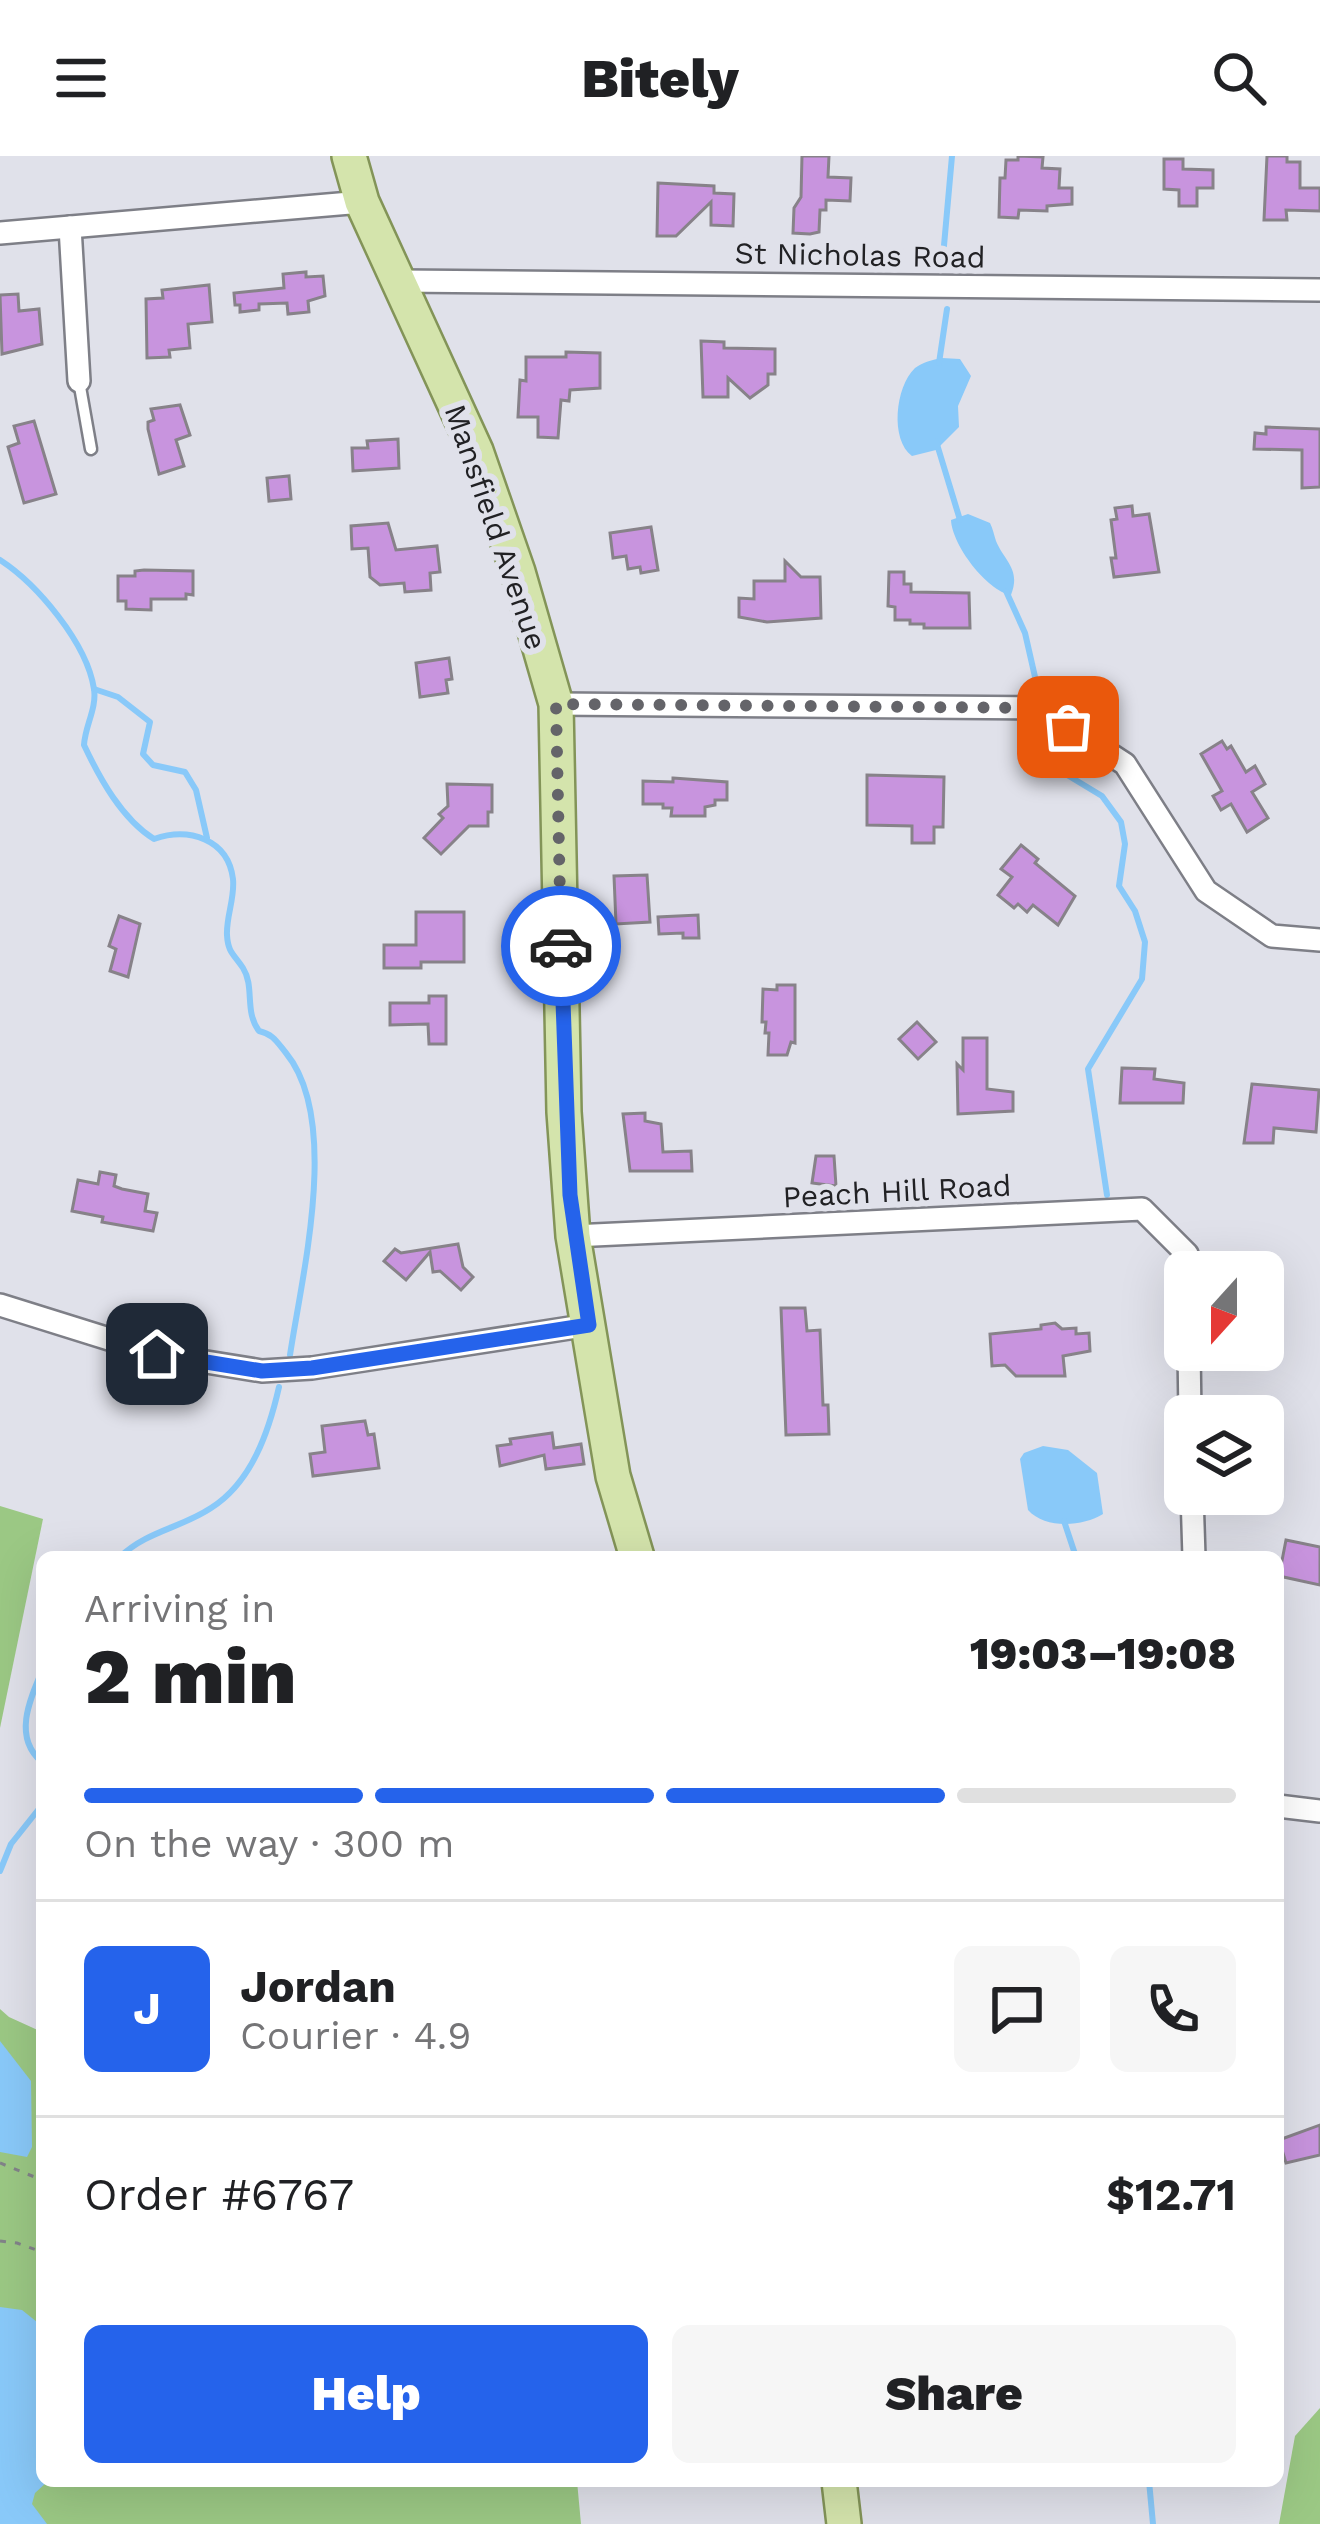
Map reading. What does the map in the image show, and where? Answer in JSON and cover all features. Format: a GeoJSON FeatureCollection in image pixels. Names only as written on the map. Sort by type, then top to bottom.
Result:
{"type":"FeatureCollection","features":[{"type":"Feature","properties":{"kind":"main road","name":"Mansfield Avenue"},"geometry":{"type":"LineString","coordinates":[[349,156],[362,202],[476,451],[556,704],[564,1112],[573,1236],[613,1476],[635,1551]]}},
{"type":"Feature","properties":{"kind":"main road"},"geometry":{"type":"LineString","coordinates":[[839,2487],[844,2524]]}},
{"type":"Feature","properties":{"kind":"street"},"geometry":{"type":"LineString","coordinates":[[0,233],[362,202]]}},
{"type":"Feature","properties":{"kind":"street"},"geometry":{"type":"LineString","coordinates":[[70,227],[80,381]]}},
{"type":"Feature","properties":{"kind":"street","name":"St Nicholas Road"},"geometry":{"type":"LineString","coordinates":[[399,280],[1320,290]]}},
{"type":"Feature","properties":{"kind":"street"},"geometry":{"type":"LineString","coordinates":[[556,704],[1040,708],[1125,764],[1206,891],[1273,936],[1320,940]]}},
{"type":"Feature","properties":{"kind":"street","name":"Peach Hill Road"},"geometry":{"type":"LineString","coordinates":[[573,1236],[1142,1210],[1184,1251]]}},
{"type":"Feature","properties":{"kind":"street"},"geometry":{"type":"LineString","coordinates":[[0,1305],[157,1354],[262,1371],[312,1368],[589,1325]]}},
{"type":"Feature","properties":{"kind":"street"},"geometry":{"type":"LineString","coordinates":[[1193,1515],[1194,1551]]}},
{"type":"Feature","properties":{"kind":"street"},"geometry":{"type":"LineString","coordinates":[[1284,1807],[1320,1811]]}},
{"type":"Feature","properties":{"kind":"lane"},"geometry":{"type":"LineString","coordinates":[[80,381],[91,449]]}},
{"type":"Feature","properties":{"kind":"path"},"geometry":{"type":"LineString","coordinates":[[0,2163],[36,2178]]}},
{"type":"Feature","properties":{"kind":"path"},"geometry":{"type":"LineString","coordinates":[[0,2241],[36,2250]]}},
{"type":"Feature","properties":{"kind":"green space"},"geometry":{"type":"Polygon","coordinates":[[[0,1506],[43,1519],[0,1728],[0,1506]]]}},
{"type":"Feature","properties":{"kind":"green space"},"geometry":{"type":"Polygon","coordinates":[[[0,2009],[36,2029],[36,2487],[578,2487],[581,2524],[0,2524],[0,2009]]]}},
{"type":"Feature","properties":{"kind":"green space"},"geometry":{"type":"Polygon","coordinates":[[[1320,2408],[1320,2524],[1279,2524],[1295,2436],[1320,2408]]]}},
{"type":"Feature","properties":{"kind":"water"},"geometry":{"type":"Polygon","coordinates":[[[942,358],[960,359],[971,376],[958,406],[959,427],[936,450],[912,456],[900,438],[899,400],[915,368],[942,358]]]}},
{"type":"Feature","properties":{"kind":"water"},"geometry":{"type":"Polygon","coordinates":[[[968,514],[990,523],[1013,572],[1011,595],[982,576],[957,542],[951,520],[968,514]]]}},
{"type":"Feature","properties":{"kind":"water"},"geometry":{"type":"Polygon","coordinates":[[[1043,1446],[1068,1450],[1097,1473],[1103,1514],[1064,1524],[1028,1510],[1020,1459],[1043,1446]]]}},
{"type":"Feature","properties":{"kind":"water"},"geometry":{"type":"Polygon","coordinates":[[[0,2041],[31,2081],[32,2147],[27,2157],[0,2152],[0,2041]]]}},
{"type":"Feature","properties":{"kind":"water"},"geometry":{"type":"Polygon","coordinates":[[[0,2307],[22,2310],[36,2321],[36,2487],[42,2487],[32,2504],[47,2524],[0,2524],[0,2307]]]}},
{"type":"Feature","properties":{"kind":"building"},"geometry":{"type":"Polygon","coordinates":[[[802,156],[829,156],[828,177],[851,178],[850,201],[826,200],[826,210],[820,210],[819,232],[810,234],[793,233],[794,208],[801,197],[802,156]]]}},
{"type":"Feature","properties":{"kind":"building"},"geometry":{"type":"Polygon","coordinates":[[[1018,156],[1043,157],[1042,168],[1060,169],[1059,188],[1072,188],[1072,204],[1047,206],[1047,211],[1019,210],[1018,218],[999,217],[1000,178],[1005,178],[1006,160],[1018,160],[1018,156]]]}},
{"type":"Feature","properties":{"kind":"building"},"geometry":{"type":"Polygon","coordinates":[[[1267,156],[1300,162],[1300,188],[1320,188],[1320,211],[1286,210],[1287,220],[1264,220],[1267,156]]]}},
{"type":"Feature","properties":{"kind":"building"},"geometry":{"type":"Polygon","coordinates":[[[1164,159],[1183,159],[1183,169],[1213,170],[1213,188],[1197,188],[1197,206],[1179,206],[1179,190],[1164,189],[1164,159]]]}},
{"type":"Feature","properties":{"kind":"building"},"geometry":{"type":"Polygon","coordinates":[[[658,183],[714,186],[714,193],[734,194],[733,226],[711,225],[711,202],[676,236],[657,236],[658,183]]]}},
{"type":"Feature","properties":{"kind":"building"},"geometry":{"type":"Polygon","coordinates":[[[306,272],[306,277],[323,276],[325,296],[308,301],[309,312],[288,314],[287,303],[259,304],[259,310],[240,312],[240,305],[235,305],[234,293],[284,288],[283,274],[306,272]]]}},
{"type":"Feature","properties":{"kind":"building"},"geometry":{"type":"Polygon","coordinates":[[[209,285],[212,322],[188,324],[190,348],[169,350],[170,357],[147,358],[146,299],[163,298],[162,290],[209,285]]]}},
{"type":"Feature","properties":{"kind":"building"},"geometry":{"type":"Polygon","coordinates":[[[18,294],[19,311],[39,309],[42,344],[2,354],[0,295],[18,294]]]}},
{"type":"Feature","properties":{"kind":"building"},"geometry":{"type":"Polygon","coordinates":[[[701,341],[724,342],[724,348],[775,349],[775,374],[768,374],[768,385],[750,398],[728,378],[728,397],[703,397],[701,341]]]}},
{"type":"Feature","properties":{"kind":"building"},"geometry":{"type":"Polygon","coordinates":[[[566,352],[600,353],[600,388],[570,390],[569,401],[561,400],[558,438],[538,437],[538,417],[518,417],[526,357],[566,357],[566,352]]]}},
{"type":"Feature","properties":{"kind":"building"},"geometry":{"type":"Polygon","coordinates":[[[180,405],[190,435],[176,440],[184,466],[159,474],[148,429],[148,422],[154,420],[151,409],[180,405]]]}},
{"type":"Feature","properties":{"kind":"building"},"geometry":{"type":"Polygon","coordinates":[[[34,421],[56,494],[24,503],[8,447],[19,443],[14,426],[34,421]]]}},
{"type":"Feature","properties":{"kind":"building"},"geometry":{"type":"Polygon","coordinates":[[[1266,427],[1320,429],[1320,487],[1302,488],[1302,450],[1254,449],[1255,433],[1266,434],[1266,427]]]}},
{"type":"Feature","properties":{"kind":"building"},"geometry":{"type":"Polygon","coordinates":[[[398,439],[399,468],[353,471],[352,448],[368,448],[367,441],[398,439]]]}},
{"type":"Feature","properties":{"kind":"building"},"geometry":{"type":"Polygon","coordinates":[[[289,476],[291,499],[269,501],[267,478],[289,476]]]}},
{"type":"Feature","properties":{"kind":"building"},"geometry":{"type":"Polygon","coordinates":[[[1132,506],[1133,516],[1149,514],[1159,572],[1114,577],[1111,520],[1117,519],[1115,508],[1132,506]]]}},
{"type":"Feature","properties":{"kind":"building"},"geometry":{"type":"Polygon","coordinates":[[[388,523],[396,550],[437,546],[440,572],[430,573],[431,590],[405,592],[404,583],[380,585],[370,577],[368,548],[352,549],[351,526],[388,523]]]}},
{"type":"Feature","properties":{"kind":"building"},"geometry":{"type":"Polygon","coordinates":[[[651,527],[658,570],[641,573],[640,567],[628,569],[626,556],[613,558],[610,533],[651,527]]]}},
{"type":"Feature","properties":{"kind":"building"},"geometry":{"type":"Polygon","coordinates":[[[785,561],[801,577],[820,577],[821,618],[767,622],[739,617],[739,598],[754,599],[754,581],[785,581],[785,561]]]}},
{"type":"Feature","properties":{"kind":"building"},"geometry":{"type":"Polygon","coordinates":[[[135,571],[193,571],[193,595],[151,599],[151,610],[126,609],[126,601],[118,601],[118,576],[135,576],[135,571]]]}},
{"type":"Feature","properties":{"kind":"building"},"geometry":{"type":"Polygon","coordinates":[[[889,572],[904,572],[904,584],[911,584],[911,592],[969,593],[970,628],[924,628],[910,620],[895,620],[895,607],[888,606],[889,572]]]}},
{"type":"Feature","properties":{"kind":"building"},"geometry":{"type":"Polygon","coordinates":[[[449,658],[448,693],[420,697],[416,663],[449,658]]]}},
{"type":"Feature","properties":{"kind":"building"},"geometry":{"type":"Polygon","coordinates":[[[1222,741],[1227,749],[1231,746],[1246,772],[1255,766],[1265,784],[1252,792],[1268,818],[1247,832],[1231,804],[1221,810],[1213,796],[1222,791],[1201,754],[1222,741]]]}},
{"type":"Feature","properties":{"kind":"building"},"geometry":{"type":"Polygon","coordinates":[[[867,775],[944,777],[943,827],[934,827],[934,843],[912,843],[912,826],[867,825],[867,775]]]}},
{"type":"Feature","properties":{"kind":"building"},"geometry":{"type":"Polygon","coordinates":[[[673,778],[727,782],[727,800],[715,800],[715,805],[705,807],[705,816],[671,816],[672,808],[663,808],[663,804],[643,804],[643,781],[673,782],[673,778]]]}},
{"type":"Feature","properties":{"kind":"building"},"geometry":{"type":"Polygon","coordinates":[[[447,784],[492,785],[492,812],[488,812],[488,826],[469,826],[441,854],[424,838],[443,818],[439,814],[448,806],[447,784]]]}},
{"type":"Feature","properties":{"kind":"building"},"geometry":{"type":"Polygon","coordinates":[[[1021,845],[1075,896],[1058,925],[1033,905],[1027,912],[998,895],[1012,877],[1001,869],[1021,845]]]}},
{"type":"Feature","properties":{"kind":"building"},"geometry":{"type":"Polygon","coordinates":[[[647,875],[650,922],[616,924],[614,876],[647,875]]]}},
{"type":"Feature","properties":{"kind":"building"},"geometry":{"type":"Polygon","coordinates":[[[416,912],[464,912],[464,962],[384,968],[384,945],[416,945],[416,912]]]}},
{"type":"Feature","properties":{"kind":"building"},"geometry":{"type":"Polygon","coordinates":[[[698,915],[699,938],[659,934],[658,917],[698,915]]]}},
{"type":"Feature","properties":{"kind":"building"},"geometry":{"type":"Polygon","coordinates":[[[119,916],[140,924],[128,977],[110,971],[116,949],[109,946],[119,916]]]}},
{"type":"Feature","properties":{"kind":"building"},"geometry":{"type":"Polygon","coordinates":[[[777,985],[795,985],[795,1043],[791,1042],[787,1055],[768,1055],[769,1033],[762,1022],[763,989],[777,990],[777,985]]]}},
{"type":"Feature","properties":{"kind":"building"},"geometry":{"type":"Polygon","coordinates":[[[429,996],[446,996],[446,1044],[429,1044],[428,1024],[390,1025],[390,1003],[429,1003],[429,996]]]}},
{"type":"Feature","properties":{"kind":"building"},"geometry":{"type":"Polygon","coordinates":[[[917,1022],[936,1042],[918,1059],[899,1039],[917,1022]]]}},
{"type":"Feature","properties":{"kind":"building"},"geometry":{"type":"Polygon","coordinates":[[[963,1038],[987,1038],[987,1089],[1013,1092],[1013,1111],[958,1114],[957,1064],[963,1070],[963,1038]]]}},
{"type":"Feature","properties":{"kind":"building"},"geometry":{"type":"Polygon","coordinates":[[[1122,1068],[1155,1069],[1154,1079],[1184,1083],[1183,1103],[1120,1103],[1122,1068]]]}},
{"type":"Feature","properties":{"kind":"building"},"geometry":{"type":"Polygon","coordinates":[[[1252,1084],[1319,1090],[1316,1132],[1274,1128],[1273,1143],[1244,1143],[1252,1084]]]}},
{"type":"Feature","properties":{"kind":"building"},"geometry":{"type":"Polygon","coordinates":[[[645,1113],[645,1121],[661,1124],[663,1152],[691,1151],[692,1171],[630,1171],[623,1114],[645,1113]]]}},
{"type":"Feature","properties":{"kind":"building"},"geometry":{"type":"Polygon","coordinates":[[[816,1156],[834,1156],[836,1186],[812,1183],[816,1156]]]}},
{"type":"Feature","properties":{"kind":"building"},"geometry":{"type":"Polygon","coordinates":[[[100,1172],[116,1175],[114,1186],[148,1194],[145,1211],[157,1213],[153,1231],[72,1211],[78,1180],[98,1184],[100,1172]]]}},
{"type":"Feature","properties":{"kind":"building"},"geometry":{"type":"Polygon","coordinates":[[[458,1244],[463,1267],[473,1277],[461,1290],[440,1271],[433,1272],[430,1252],[406,1280],[384,1261],[395,1249],[401,1253],[458,1244]]]}},
{"type":"Feature","properties":{"kind":"building"},"geometry":{"type":"Polygon","coordinates":[[[781,1308],[805,1308],[807,1331],[820,1330],[829,1434],[786,1435],[781,1308]]]}},
{"type":"Feature","properties":{"kind":"building"},"geometry":{"type":"Polygon","coordinates":[[[1055,1323],[1062,1329],[1076,1328],[1076,1334],[1089,1333],[1090,1351],[1063,1356],[1065,1376],[1016,1376],[1005,1365],[992,1366],[990,1334],[1055,1323]]]}},
{"type":"Feature","properties":{"kind":"building"},"geometry":{"type":"Polygon","coordinates":[[[365,1421],[368,1435],[374,1434],[379,1468],[313,1476],[310,1454],[325,1452],[322,1426],[365,1421]]]}},
{"type":"Feature","properties":{"kind":"building"},"geometry":{"type":"Polygon","coordinates":[[[552,1433],[554,1448],[581,1444],[584,1464],[546,1469],[544,1455],[500,1466],[497,1446],[511,1444],[510,1439],[552,1433]]]}},
{"type":"Feature","properties":{"kind":"building"},"geometry":{"type":"Polygon","coordinates":[[[1286,1540],[1320,1547],[1320,1585],[1284,1577],[1286,1540]]]}},
{"type":"Feature","properties":{"kind":"building"},"geometry":{"type":"Polygon","coordinates":[[[1320,2125],[1320,2155],[1286,2163],[1284,2138],[1320,2125]]]}},
{"type":"Feature","properties":{"kind":"waterway"},"geometry":{"type":"LineString","coordinates":[[942,268],[952,156]]}},
{"type":"Feature","properties":{"kind":"waterway"},"geometry":{"type":"LineString","coordinates":[[939,363],[947,309]]}},
{"type":"Feature","properties":{"kind":"waterway"},"geometry":{"type":"LineString","coordinates":[[936,441],[960,520]]}},
{"type":"Feature","properties":{"kind":"waterway"},"geometry":{"type":"LineString","coordinates":[[0,560],[44,599],[82,653],[94,689],[84,745],[122,809],[154,839],[180,835],[205,840],[230,865],[229,946],[247,975],[254,1023],[286,1053],[302,1082],[312,1117],[313,1199],[290,1355]]}},
{"type":"Feature","properties":{"kind":"waterway"},"geometry":{"type":"LineString","coordinates":[[1006,591],[1025,633],[1038,690]]}},
{"type":"Feature","properties":{"kind":"waterway"},"geometry":{"type":"LineString","coordinates":[[94,689],[118,697],[150,722],[143,754],[153,765],[185,772],[196,790],[207,838]]}},
{"type":"Feature","properties":{"kind":"waterway"},"geometry":{"type":"LineString","coordinates":[[1041,733],[1059,770],[1102,796],[1121,822],[1125,844],[1119,886],[1135,911],[1145,942],[1142,979],[1088,1069],[1107,1195]]}},
{"type":"Feature","properties":{"kind":"waterway"},"geometry":{"type":"LineString","coordinates":[[128,1551],[211,1508],[238,1484],[264,1438],[279,1387]]}},
{"type":"Feature","properties":{"kind":"waterway"},"geometry":{"type":"LineString","coordinates":[[1064,1521],[1074,1551]]}},
{"type":"Feature","properties":{"kind":"waterway"},"geometry":{"type":"LineString","coordinates":[[36,1688],[26,1719],[28,1742],[36,1755]]}},
{"type":"Feature","properties":{"kind":"waterway"},"geometry":{"type":"LineString","coordinates":[[0,1871],[11,1844],[36,1813]]}},
{"type":"Feature","properties":{"kind":"waterway"},"geometry":{"type":"LineString","coordinates":[[1150,2487],[1153,2524]]}},
{"type":"Feature","properties":{"kind":"way so far"},"geometry":{"type":"LineString","coordinates":[[561,946],[556,704],[1040,708],[1068,727]]}},
{"type":"Feature","properties":{"kind":"route"},"geometry":{"type":"LineString","coordinates":[[157,1354],[262,1371],[312,1368],[589,1325],[573,1236],[564,1112],[561,946]]}}]}
